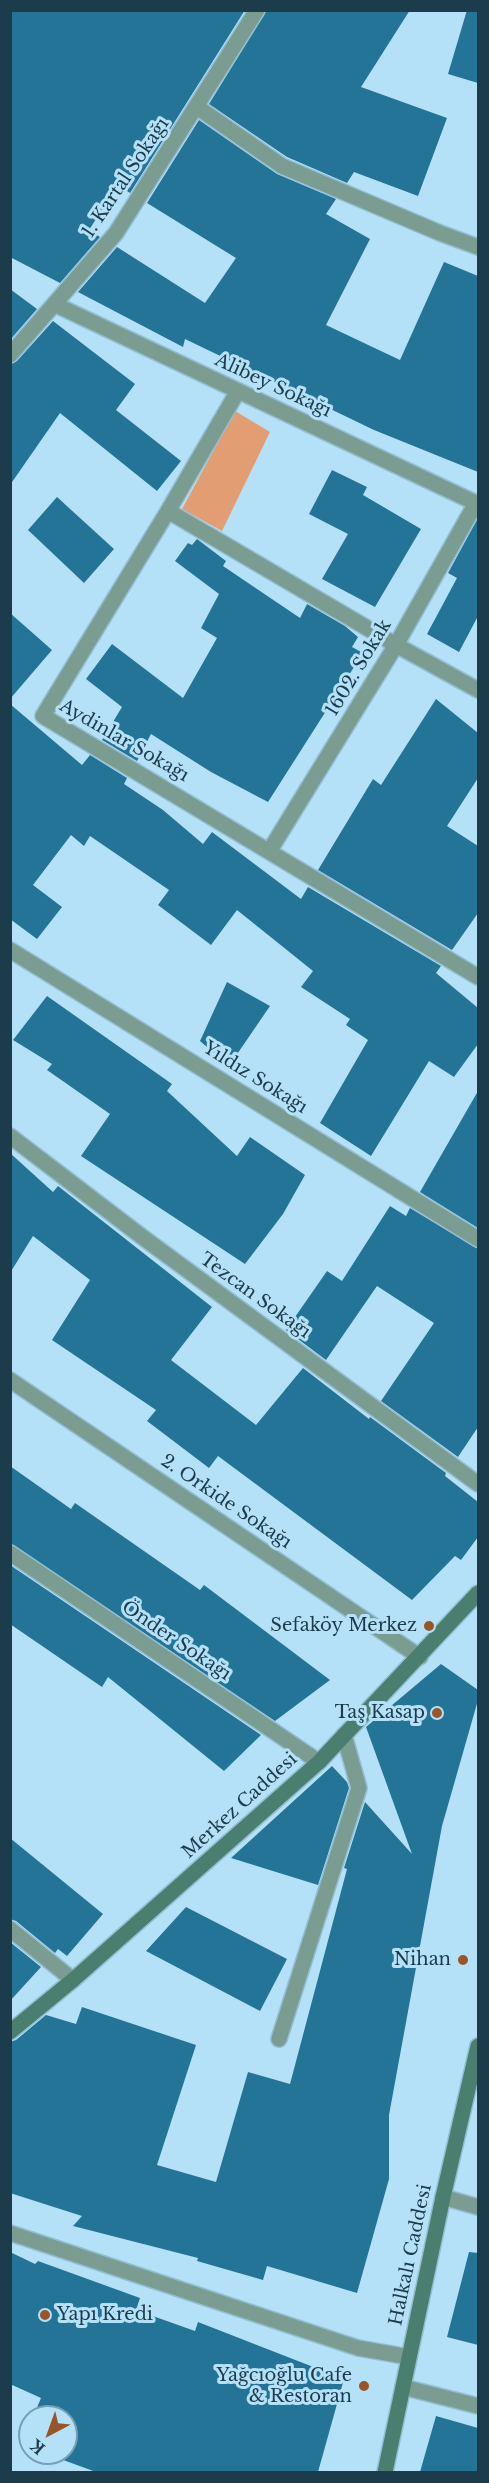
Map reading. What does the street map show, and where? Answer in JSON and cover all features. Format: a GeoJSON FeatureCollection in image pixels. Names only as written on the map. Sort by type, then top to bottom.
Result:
{"type":"FeatureCollection","features":[{"type":"Feature","properties":{"kind":"main road","name":"Merkez Caddesi"},"geometry":{"type":"LineString","coordinates":[[10,2032],[73,1980],[319,1762],[478,1593]]}},
{"type":"Feature","properties":{"kind":"main road","name":"Halkalı Caddesi"},"geometry":{"type":"LineString","coordinates":[[385,2472],[443,2197],[478,2046]]}},
{"type":"Feature","properties":{"kind":"street","name":"1. Kartal Sokağı"},"geometry":{"type":"LineString","coordinates":[[10,356],[116,233],[257,10]]}},
{"type":"Feature","properties":{"kind":"street"},"geometry":{"type":"LineString","coordinates":[[197,107],[282,166],[478,247]]}},
{"type":"Feature","properties":{"kind":"street","name":"Alibey Sokağı"},"geometry":{"type":"LineString","coordinates":[[54,304],[477,503]]}},
{"type":"Feature","properties":{"kind":"street","name":"Aydinlar Sokağı"},"geometry":{"type":"LineString","coordinates":[[238,391],[43,717],[270,850],[478,977]]}},
{"type":"Feature","properties":{"kind":"street","name":"1602. Sokak"},"geometry":{"type":"LineString","coordinates":[[270,850],[396,645],[477,503]]}},
{"type":"Feature","properties":{"kind":"street"},"geometry":{"type":"LineString","coordinates":[[168,511],[396,645],[478,690]]}},
{"type":"Feature","properties":{"kind":"street","name":"Yıldız Sokağı"},"geometry":{"type":"LineString","coordinates":[[10,950],[478,1239]]}},
{"type":"Feature","properties":{"kind":"street","name":"Tezcan Sokağı"},"geometry":{"type":"LineString","coordinates":[[10,1136],[145,1239],[478,1484]]}},
{"type":"Feature","properties":{"kind":"street","name":"2. Orkide Sokağı"},"geometry":{"type":"LineString","coordinates":[[10,1380],[420,1657]]}},
{"type":"Feature","properties":{"kind":"street","name":"Önder Sokağı"},"geometry":{"type":"LineString","coordinates":[[10,1553],[319,1762]]}},
{"type":"Feature","properties":{"kind":"street"},"geometry":{"type":"LineString","coordinates":[[279,2039],[359,1788],[344,1735]]}},
{"type":"Feature","properties":{"kind":"street"},"geometry":{"type":"LineString","coordinates":[[10,1929],[73,1980]]}},
{"type":"Feature","properties":{"kind":"street"},"geometry":{"type":"LineString","coordinates":[[443,2197],[478,2207]]}},
{"type":"Feature","properties":{"kind":"street"},"geometry":{"type":"LineString","coordinates":[[10,2233],[358,2348],[409,2357]]}},
{"type":"Feature","properties":{"kind":"street"},"geometry":{"type":"LineString","coordinates":[[403,2387],[478,2406]]}},
{"type":"Feature","properties":{"kind":"shaded area"},"geometry":{"type":"Polygon","coordinates":[[[235,411],[270,432],[222,531],[182,509],[235,411]]]}},
{"type":"Feature","properties":{"kind":"building"},"geometry":{"type":"Polygon","coordinates":[[[10,10],[245,10],[130,193],[118,185],[89,230],[100,237],[60,283],[10,257],[10,10]]]}},
{"type":"Feature","properties":{"kind":"building"},"geometry":{"type":"Polygon","coordinates":[[[267,10],[410,10],[361,87],[447,118],[418,196],[354,172],[347,183],[287,157],[209,104],[267,10]]]}},
{"type":"Feature","properties":{"kind":"building"},"geometry":{"type":"Polygon","coordinates":[[[467,10],[478,10],[478,83],[448,74],[467,10]]]}},
{"type":"Feature","properties":{"kind":"building"},"geometry":{"type":"Polygon","coordinates":[[[199,120],[277,174],[336,199],[326,214],[370,239],[326,325],[400,360],[444,262],[478,276],[478,472],[374,430],[185,339],[183,347],[78,292],[117,247],[205,303],[236,258],[147,203],[199,120]]]}},
{"type":"Feature","properties":{"kind":"building"},"geometry":{"type":"Polygon","coordinates":[[[10,289],[37,309],[10,340],[10,289]]]}},
{"type":"Feature","properties":{"kind":"building"},"geometry":{"type":"Polygon","coordinates":[[[53,321],[135,384],[116,410],[181,461],[157,491],[60,413],[10,485],[10,364],[17,361],[53,321]]]}},
{"type":"Feature","properties":{"kind":"building"},"geometry":{"type":"Polygon","coordinates":[[[332,470],[367,487],[363,495],[421,529],[375,607],[322,579],[348,534],[309,514],[332,470]]]}},
{"type":"Feature","properties":{"kind":"building"},"geometry":{"type":"Polygon","coordinates":[[[57,497],[114,549],[84,583],[28,530],[57,497]]]}},
{"type":"Feature","properties":{"kind":"building"},"geometry":{"type":"Polygon","coordinates":[[[478,518],[478,616],[459,652],[427,634],[457,578],[448,573],[478,518]]]}},
{"type":"Feature","properties":{"kind":"building"},"geometry":{"type":"Polygon","coordinates":[[[197,539],[226,561],[223,566],[300,618],[307,604],[345,626],[358,637],[352,647],[363,653],[268,802],[211,772],[151,734],[137,761],[102,740],[122,707],[86,679],[112,644],[183,698],[217,638],[201,628],[219,594],[175,561],[188,543],[192,545],[197,539]]]}},
{"type":"Feature","properties":{"kind":"building"},"geometry":{"type":"Polygon","coordinates":[[[10,613],[52,650],[10,699],[10,613]]]}},
{"type":"Feature","properties":{"kind":"building"},"geometry":{"type":"Polygon","coordinates":[[[436,699],[478,733],[478,778],[447,826],[478,846],[478,913],[452,950],[318,870],[373,779],[381,785],[436,699]]]}},
{"type":"Feature","properties":{"kind":"building"},"geometry":{"type":"Polygon","coordinates":[[[10,704],[82,765],[90,755],[127,778],[124,784],[163,810],[203,844],[212,832],[301,899],[308,887],[441,966],[436,973],[478,1008],[478,1044],[454,1077],[429,1061],[371,1156],[320,1123],[368,1040],[346,1025],[350,1019],[301,987],[313,971],[237,910],[211,945],[158,905],[169,890],[90,836],[84,846],[71,835],[33,885],[62,907],[37,939],[10,919],[10,704]]]}},
{"type":"Feature","properties":{"kind":"building"},"geometry":{"type":"Polygon","coordinates":[[[227,982],[270,1006],[229,1066],[200,1041],[227,982]]]}},
{"type":"Feature","properties":{"kind":"building"},"geometry":{"type":"Polygon","coordinates":[[[47,996],[172,1084],[167,1091],[237,1156],[250,1137],[305,1175],[283,1214],[245,1264],[81,1156],[110,1114],[47,1070],[52,1064],[13,1040],[47,996]]]}},
{"type":"Feature","properties":{"kind":"building"},"geometry":{"type":"Polygon","coordinates":[[[478,1091],[478,1228],[420,1192],[478,1091]]]}},
{"type":"Feature","properties":{"kind":"building"},"geometry":{"type":"Polygon","coordinates":[[[10,1153],[53,1192],[58,1186],[212,1307],[171,1360],[256,1425],[303,1368],[369,1419],[370,1417],[446,1473],[445,1476],[478,1502],[478,1537],[461,1560],[455,1556],[412,1600],[218,1456],[209,1468],[147,1421],[156,1410],[52,1340],[90,1280],[33,1236],[10,1273],[10,1153]]]}},
{"type":"Feature","properties":{"kind":"building"},"geometry":{"type":"Polygon","coordinates":[[[390,1206],[406,1216],[410,1208],[478,1249],[478,1427],[458,1457],[381,1401],[434,1323],[377,1286],[326,1360],[286,1330],[327,1271],[342,1281],[390,1206]]]}},
{"type":"Feature","properties":{"kind":"building"},"geometry":{"type":"Polygon","coordinates":[[[10,1466],[71,1509],[75,1503],[200,1590],[204,1585],[330,1680],[275,1721],[10,1543],[10,1466]]]}},
{"type":"Feature","properties":{"kind":"building"},"geometry":{"type":"Polygon","coordinates":[[[10,1565],[261,1735],[224,1771],[108,1677],[102,1687],[10,1624],[10,1565]]]}},
{"type":"Feature","properties":{"kind":"building"},"geometry":{"type":"Polygon","coordinates":[[[441,1664],[478,1690],[478,1700],[442,1826],[389,2115],[389,2179],[357,2293],[267,2266],[263,2280],[197,2261],[198,2258],[73,2226],[82,2216],[10,2193],[10,2042],[16,2040],[46,2015],[76,2024],[82,2007],[196,2045],[157,2165],[216,2182],[248,2072],[290,2084],[347,1869],[344,1868],[365,1802],[412,1854],[366,1727],[441,1664]]]}},
{"type":"Feature","properties":{"kind":"building"},"geometry":{"type":"Polygon","coordinates":[[[332,1766],[347,1782],[349,1788],[318,1885],[231,1858],[332,1766]]]}},
{"type":"Feature","properties":{"kind":"building"},"geometry":{"type":"Polygon","coordinates":[[[10,1838],[103,1914],[67,1956],[58,1949],[55,1953],[16,1921],[10,1919],[10,1838]]]}},
{"type":"Feature","properties":{"kind":"building"},"geometry":{"type":"Polygon","coordinates":[[[186,1907],[287,1959],[260,2011],[146,1951],[186,1907]]]}},
{"type":"Feature","properties":{"kind":"building"},"geometry":{"type":"Polygon","coordinates":[[[10,1942],[41,1967],[10,2001],[10,1942]]]}},
{"type":"Feature","properties":{"kind":"building"},"geometry":{"type":"Polygon","coordinates":[[[10,2252],[35,2264],[38,2261],[140,2298],[136,2310],[195,2331],[198,2322],[344,2379],[318,2472],[96,2472],[77,2465],[78,2405],[38,2405],[41,2398],[10,2384],[10,2252]]]}},
{"type":"Feature","properties":{"kind":"building"},"geometry":{"type":"Polygon","coordinates":[[[469,2252],[478,2253],[478,2345],[447,2337],[469,2252]]]}},
{"type":"Feature","properties":{"kind":"building"},"geometry":{"type":"Polygon","coordinates":[[[436,2416],[478,2428],[478,2472],[420,2472],[436,2416]]]}},
{"type":"Feature","properties":{"kind":"place","name":"Sefaköy Merkez"},"geometry":{"type":"Point","coordinates":[429,1626]}},
{"type":"Feature","properties":{"kind":"place","name":"Taş Kasap"},"geometry":{"type":"Point","coordinates":[437,1713]}},
{"type":"Feature","properties":{"kind":"place","name":"Nihan"},"geometry":{"type":"Point","coordinates":[463,1960]}},
{"type":"Feature","properties":{"kind":"place","name":"Yapı Kredi"},"geometry":{"type":"Point","coordinates":[45,2315]}},
{"type":"Feature","properties":{"kind":"place","name":"Yağcıoğlu Cafe & Restoran"},"geometry":{"type":"Point","coordinates":[364,2386]}}]}
